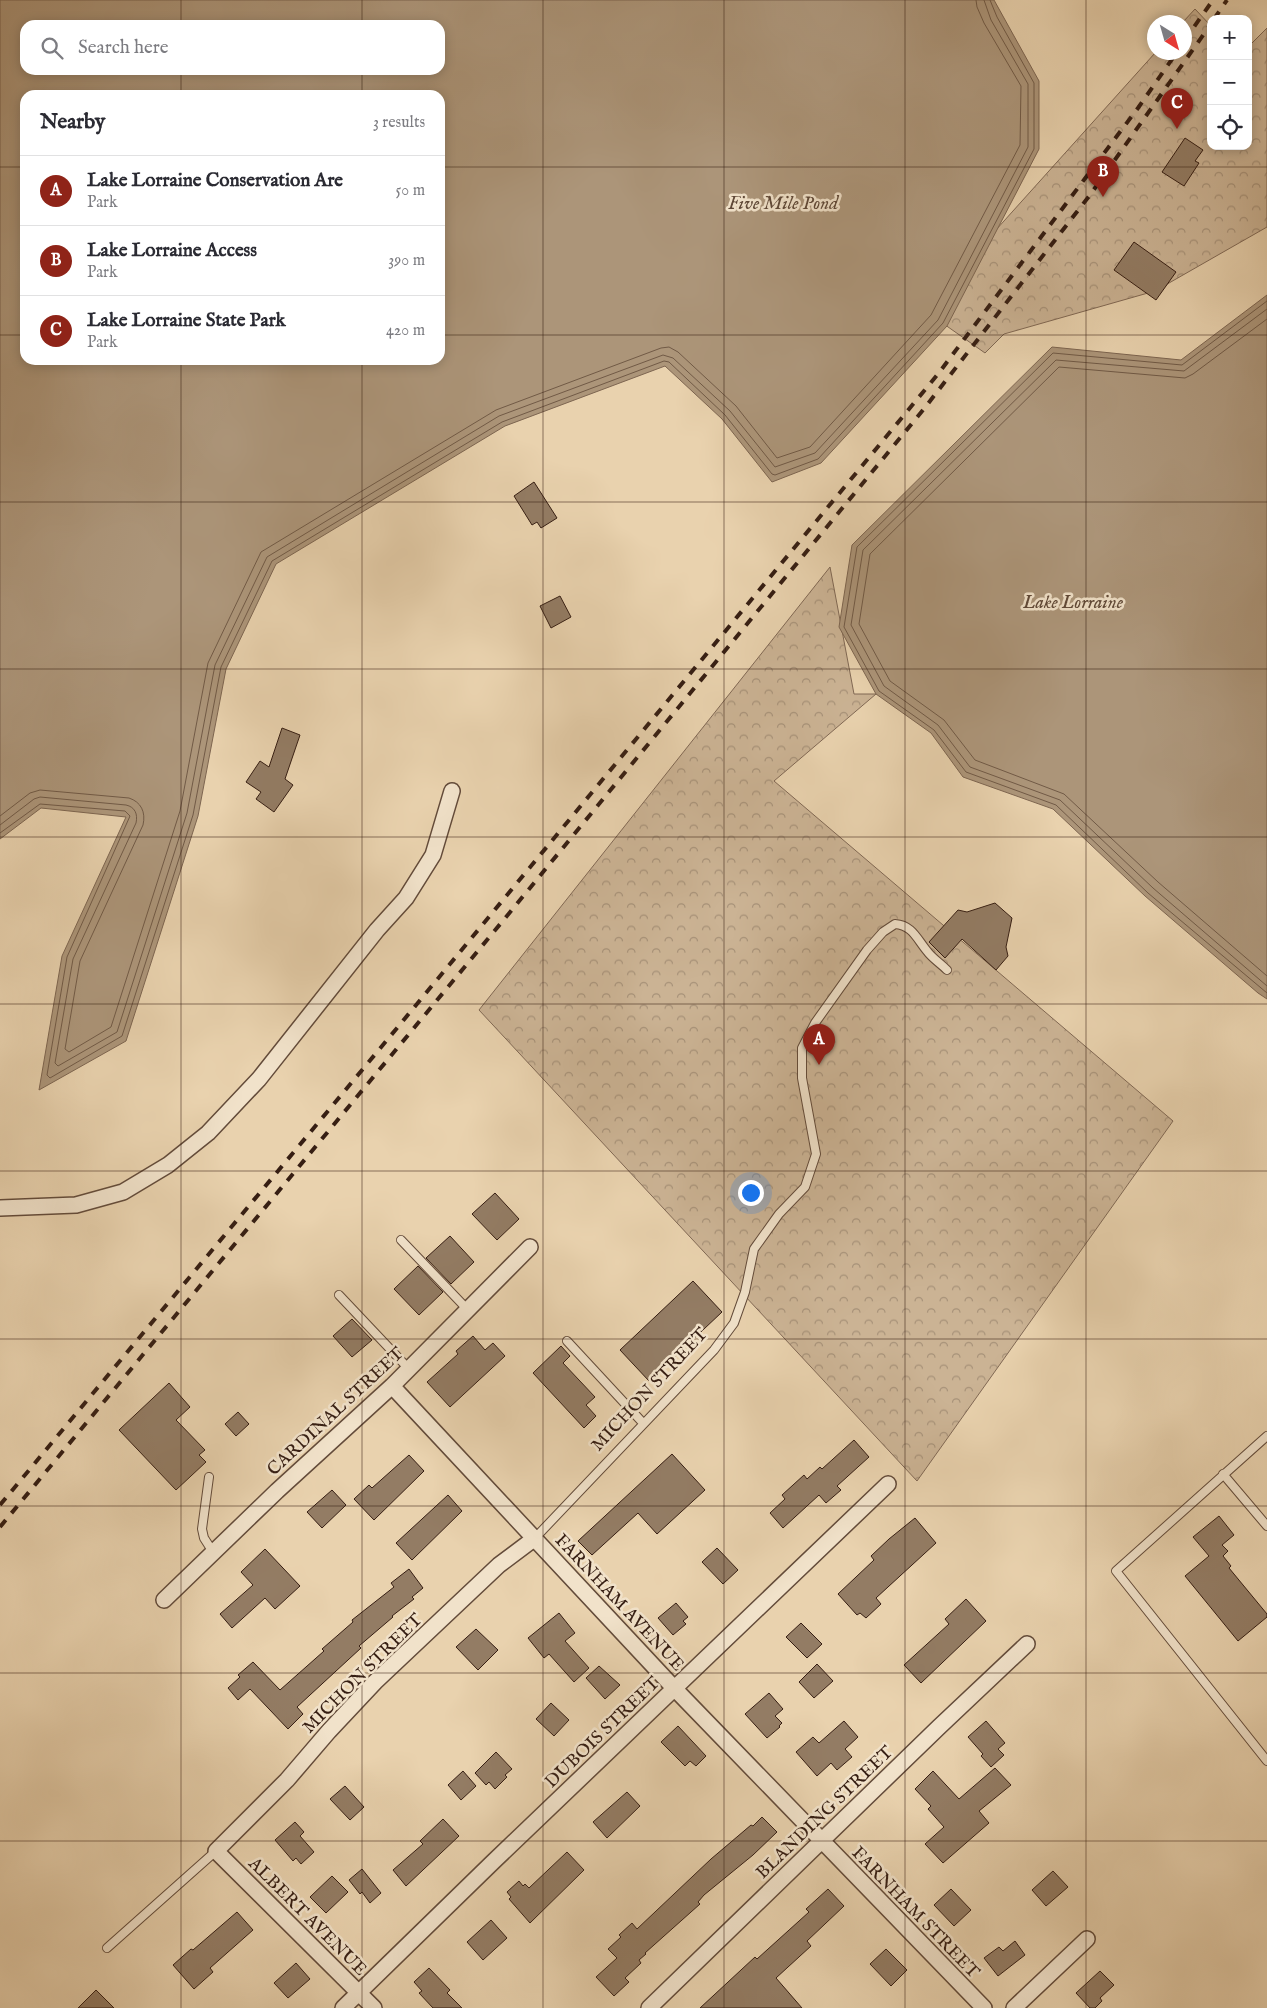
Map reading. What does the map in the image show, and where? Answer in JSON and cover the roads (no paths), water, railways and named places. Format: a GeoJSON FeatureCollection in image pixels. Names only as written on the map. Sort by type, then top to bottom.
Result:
{"type":"FeatureCollection","features":[{"type":"Feature","properties":{"kind":"street"},"geometry":{"type":"LineString","coordinates":[[0,1208],[76,1205],[123,1192],[168,1165],[208,1133],[259,1079],[377,930],[406,898],[433,855],[452,791]]}},
{"type":"Feature","properties":{"kind":"street","name":"CARDINAL STREET"},"geometry":{"type":"LineString","coordinates":[[164,1600],[276,1492],[392,1386],[530,1247]]}},
{"type":"Feature","properties":{"kind":"street","name":"FARNHAM AVENUE"},"geometry":{"type":"LineString","coordinates":[[392,1386],[674,1688],[822,1842]]}},
{"type":"Feature","properties":{"kind":"street","name":"DUBOIS STREET"},"geometry":{"type":"LineString","coordinates":[[344,2008],[674,1688],[888,1484]]}},
{"type":"Feature","properties":{"kind":"street","name":"MICHON STREET"},"geometry":{"type":"LineString","coordinates":[[216,1851],[286,1780],[375,1682],[499,1565],[535,1538]]}},
{"type":"Feature","properties":{"kind":"street","name":"BLANDING STREET"},"geometry":{"type":"LineString","coordinates":[[648,2008],[696,1960],[822,1842],[938,1727],[1027,1644]]}},
{"type":"Feature","properties":{"kind":"street","name":"FARNHAM STREET"},"geometry":{"type":"LineString","coordinates":[[822,1842],[984,2008]]}},
{"type":"Feature","properties":{"kind":"street","name":"ALBERT AVENUE"},"geometry":{"type":"LineString","coordinates":[[216,1851],[374,2008]]}},
{"type":"Feature","properties":{"kind":"street"},"geometry":{"type":"LineString","coordinates":[[1014,2008],[1087,1939]]}},
{"type":"Feature","properties":{"kind":"lane","name":"MICHON STREET"},"geometry":{"type":"LineString","coordinates":[[535,1538],[714,1350],[734,1323],[746,1292],[754,1249],[779,1214],[805,1188],[816,1154],[802,1078],[802,1048],[820,1016],[867,950],[884,932],[895,924],[904,925],[915,934],[927,952],[947,970]]}},
{"type":"Feature","properties":{"kind":"lane"},"geometry":{"type":"LineString","coordinates":[[401,1240],[468,1310]]}},
{"type":"Feature","properties":{"kind":"lane"},"geometry":{"type":"LineString","coordinates":[[339,1295],[409,1369]]}},
{"type":"Feature","properties":{"kind":"lane"},"geometry":{"type":"LineString","coordinates":[[567,1341],[643,1423]]}},
{"type":"Feature","properties":{"kind":"lane"},"geometry":{"type":"LineString","coordinates":[[1267,1436],[1116,1571],[1267,1761]]}},
{"type":"Feature","properties":{"kind":"lane"},"geometry":{"type":"LineString","coordinates":[[1223,1474],[1267,1526]]}},
{"type":"Feature","properties":{"kind":"lane"},"geometry":{"type":"LineString","coordinates":[[209,1477],[202,1529],[204,1538],[213,1552]]}},
{"type":"Feature","properties":{"kind":"lane"},"geometry":{"type":"LineString","coordinates":[[107,1948],[216,1851]]}},
{"type":"Feature","properties":{"kind":"water","name":"Five Mile Pond"},"geometry":{"type":"Polygon","coordinates":[[[0,0],[994,0],[1039,81],[1039,149],[947,326],[821,463],[772,482],[722,419],[665,366],[505,426],[276,564],[226,669],[198,816],[126,1041],[39,1090],[62,956],[126,817],[41,808],[0,839],[0,0]]]}},
{"type":"Feature","properties":{"kind":"water","name":"Lake Lorraine"},"geometry":{"type":"Polygon","coordinates":[[[1267,295],[1267,999],[1145,896],[1053,809],[963,777],[931,733],[876,694],[839,627],[852,545],[1052,347],[1181,360],[1267,295]]]}},
{"type":"Feature","properties":{"kind":"railway"},"geometry":{"type":"LineString","coordinates":[[1192,30],[1213,0]]}},
{"type":"Feature","properties":{"kind":"railway"},"geometry":{"type":"LineString","coordinates":[[1217,15],[1227,0]]}},
{"type":"Feature","properties":{"kind":"railway"},"geometry":{"type":"LineString","coordinates":[[0,1527],[511,911],[923,410],[1090,195],[1207,30]]}},
{"type":"Feature","properties":{"kind":"railway"},"geometry":{"type":"LineString","coordinates":[[0,1505],[938,374],[1138,108],[1171,60]]}},
{"type":"Feature","properties":{"kind":"place","name":"Lake Lorraine State Park"},"geometry":{"type":"Point","coordinates":[1177,129]}},
{"type":"Feature","properties":{"kind":"place","name":"Lake Lorraine Access"},"geometry":{"type":"Point","coordinates":[1103,197]}},
{"type":"Feature","properties":{"kind":"place","name":"Lake Lorraine Conservation Are"},"geometry":{"type":"Point","coordinates":[819,1065]}}]}
